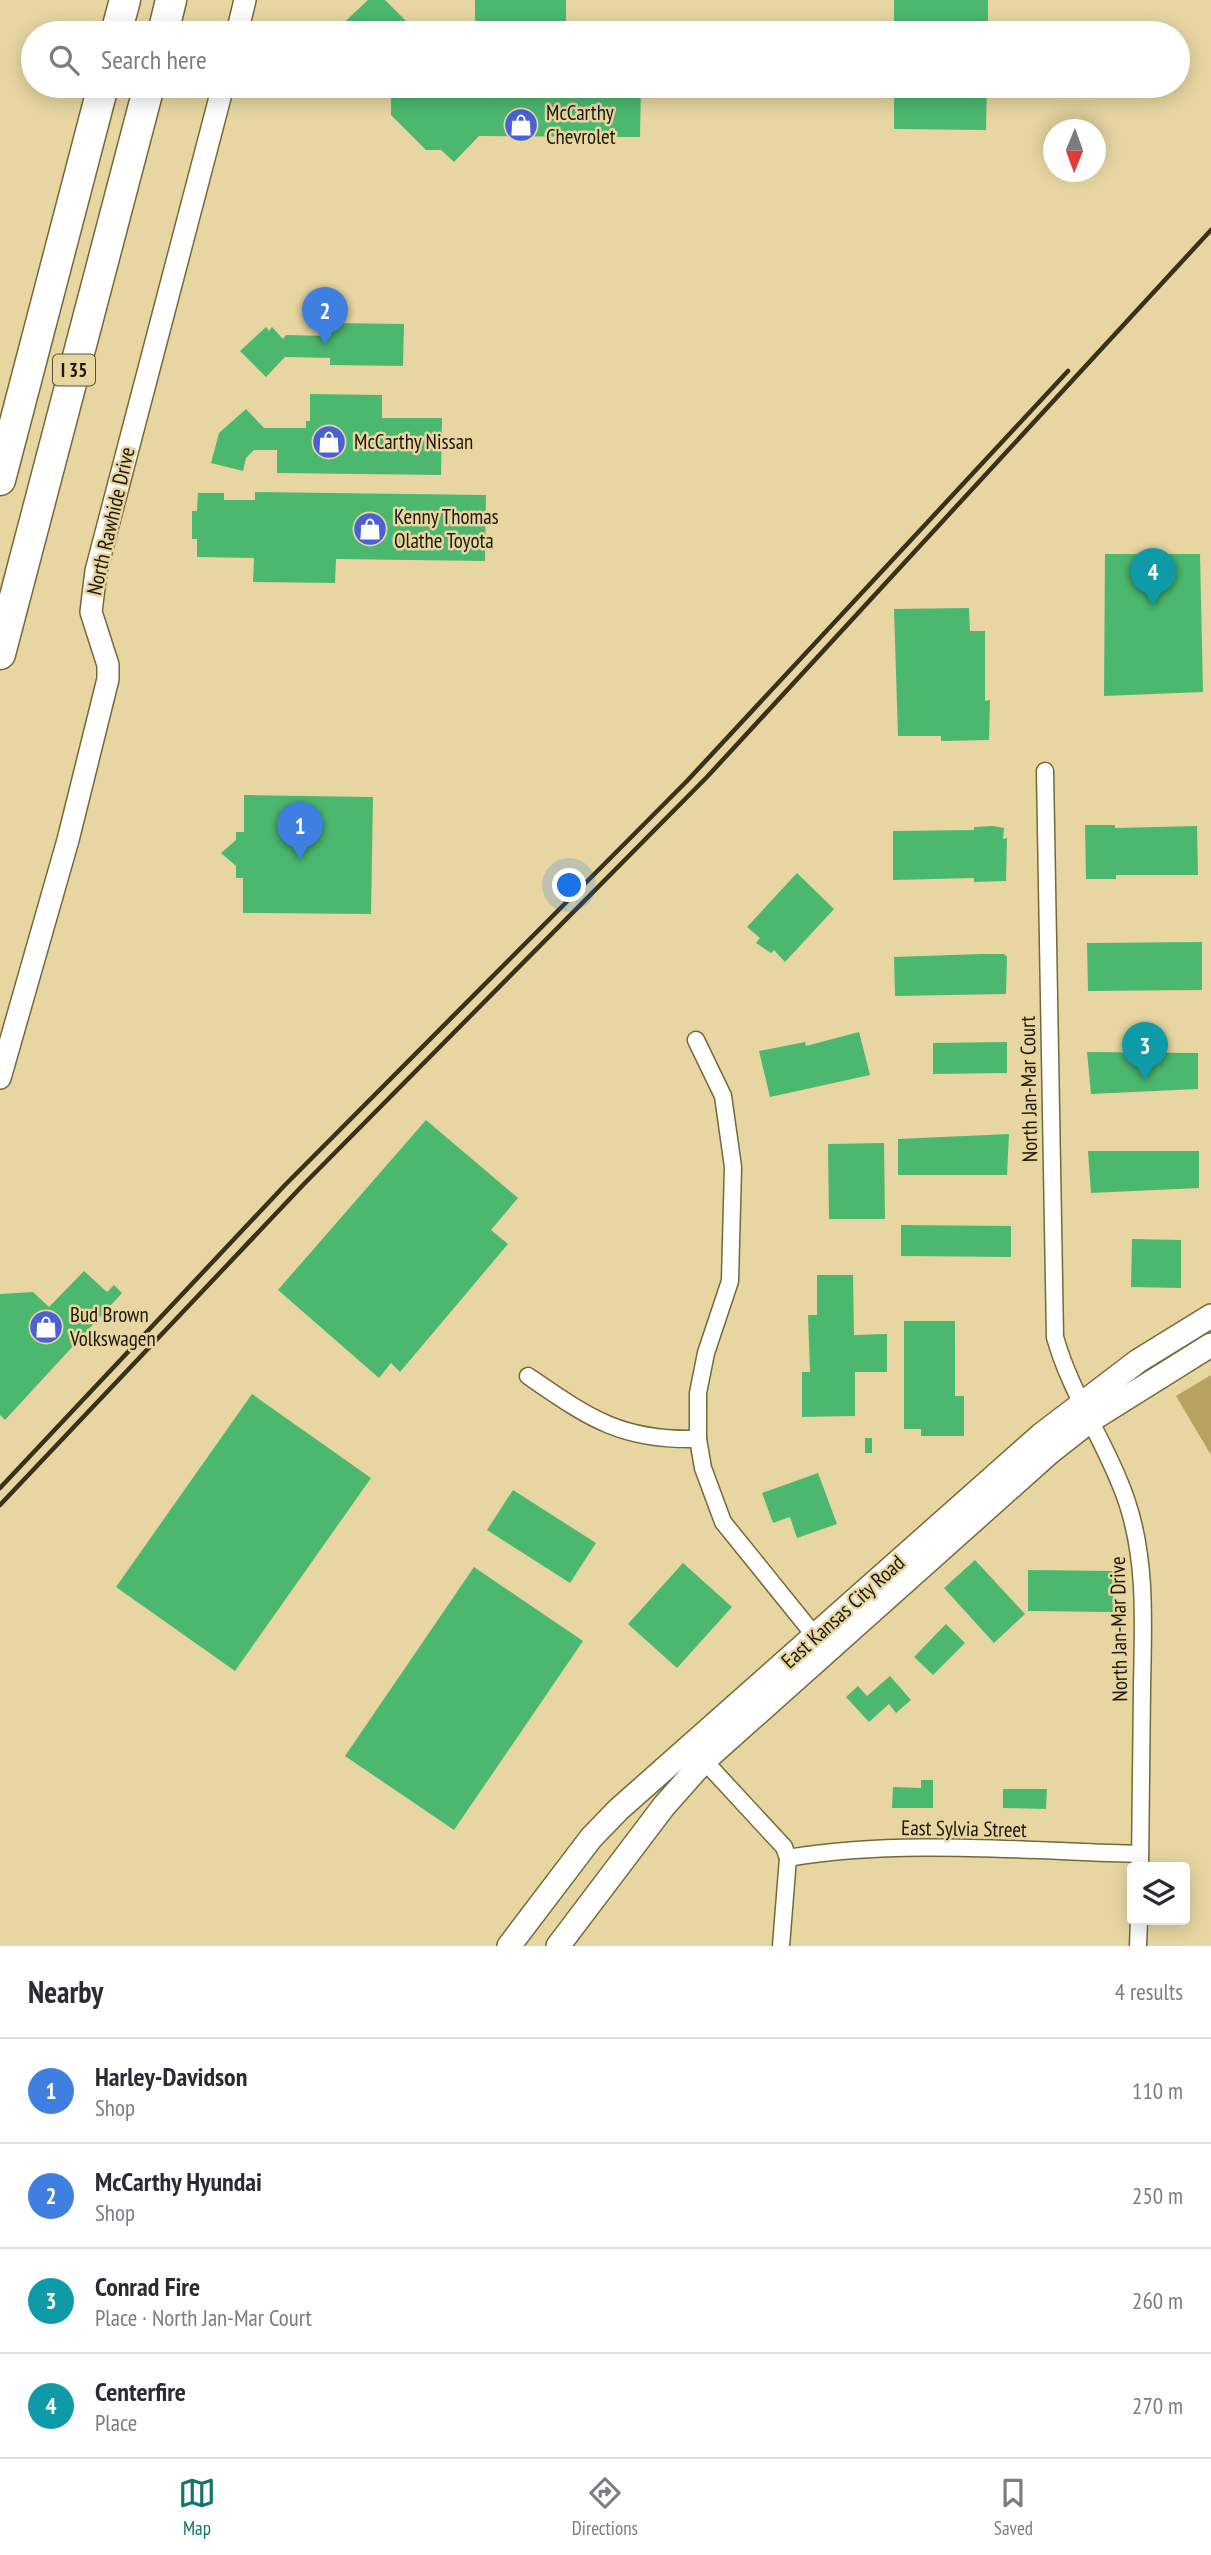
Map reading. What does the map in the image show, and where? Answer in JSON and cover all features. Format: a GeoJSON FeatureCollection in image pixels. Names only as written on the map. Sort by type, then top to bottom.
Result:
{"type":"FeatureCollection","features":[{"type":"Feature","properties":{"kind":"highway"},"geometry":{"type":"LineString","coordinates":[[119,21],[125,0]]}},
{"type":"Feature","properties":{"kind":"highway"},"geometry":{"type":"LineString","coordinates":[[166,21],[172,0]]}},
{"type":"Feature","properties":{"kind":"highway","name":"I 35"},"geometry":{"type":"LineString","coordinates":[[0,480],[100,98]]}},
{"type":"Feature","properties":{"kind":"highway","name":"I 35"},"geometry":{"type":"LineString","coordinates":[[0,654],[146,98]]}},
{"type":"Feature","properties":{"kind":"main road","name":"East Kansas City Road"},"geometry":{"type":"LineString","coordinates":[[509,1946],[591,1838],[618,1810],[698,1754],[1087,1410],[1138,1361],[1211,1316]]}},
{"type":"Feature","properties":{"kind":"main road","name":"East Kansas City Road"},"geometry":{"type":"LineString","coordinates":[[1087,1410],[1211,1345]]}},
{"type":"Feature","properties":{"kind":"main road","name":"East Kansas City Road"},"geometry":{"type":"LineString","coordinates":[[558,1946],[664,1806],[698,1754]]}},
{"type":"Feature","properties":{"kind":"street"},"geometry":{"type":"LineString","coordinates":[[240,21],[245,0]]}},
{"type":"Feature","properties":{"kind":"street","name":"North Rawhide Drive"},"geometry":{"type":"LineString","coordinates":[[0,1078],[68,840],[108,679],[108,665],[91,612],[96,571],[220,98]]}},
{"type":"Feature","properties":{"kind":"street","name":"North Jan-Mar Court"},"geometry":{"type":"LineString","coordinates":[[1045,771],[1055,1337],[1061,1360],[1087,1410]]}},
{"type":"Feature","properties":{"kind":"street"},"geometry":{"type":"LineString","coordinates":[[696,1040],[723,1096],[733,1167],[730,1281],[701,1372],[698,1439],[711,1496],[723,1522],[821,1643]]}},
{"type":"Feature","properties":{"kind":"street"},"geometry":{"type":"LineString","coordinates":[[528,1376],[585,1414],[627,1433],[650,1438],[698,1439]]}},
{"type":"Feature","properties":{"kind":"street","name":"North Jan-Mar Drive"},"geometry":{"type":"LineString","coordinates":[[1087,1410],[1127,1502],[1141,1573],[1140,1860]]}},
{"type":"Feature","properties":{"kind":"street"},"geometry":{"type":"LineString","coordinates":[[698,1754],[775,1836],[788,1858],[781,1946]]}},
{"type":"Feature","properties":{"kind":"street","name":"East Sylvia Street"},"geometry":{"type":"LineString","coordinates":[[788,1858],[838,1851],[897,1849],[1140,1860]]}},
{"type":"Feature","properties":{"kind":"street"},"geometry":{"type":"LineString","coordinates":[[1138,1946],[1139,1925]]}},
{"type":"Feature","properties":{"kind":"shaded area"},"geometry":{"type":"Polygon","coordinates":[[[1211,1375],[1211,1455],[1176,1396],[1211,1375]]]}},
{"type":"Feature","properties":{"kind":"building"},"geometry":{"type":"Polygon","coordinates":[[[368,0],[385,0],[406,21],[346,21],[368,0]]]}},
{"type":"Feature","properties":{"kind":"building"},"geometry":{"type":"Polygon","coordinates":[[[475,0],[566,0],[566,21],[475,21],[475,0]]]}},
{"type":"Feature","properties":{"kind":"building"},"geometry":{"type":"Polygon","coordinates":[[[894,0],[988,0],[988,21],[894,21],[894,0]]]}},
{"type":"Feature","properties":{"kind":"building","name":"McCarthy Chevrolet"},"geometry":{"type":"Polygon","coordinates":[[[391,98],[641,98],[640,137],[479,136],[454,162],[441,150],[426,150],[391,115],[391,98]]]}},
{"type":"Feature","properties":{"kind":"building"},"geometry":{"type":"Polygon","coordinates":[[[894,98],[987,98],[986,130],[894,129],[894,98]]]}},
{"type":"Feature","properties":{"kind":"building"},"geometry":{"type":"Polygon","coordinates":[[[331,323],[404,324],[403,366],[330,365],[330,358],[285,357],[266,377],[240,351],[266,327],[269,331],[272,327],[283,339],[286,335],[331,336],[331,323]]]}},
{"type":"Feature","properties":{"kind":"building","name":"McCarthy Nissan"},"geometry":{"type":"Polygon","coordinates":[[[310,394],[382,395],[382,418],[442,418],[441,475],[277,473],[277,450],[254,450],[246,458],[243,471],[211,463],[219,433],[246,409],[264,428],[306,428],[306,421],[310,421],[310,394]]]}},
{"type":"Feature","properties":{"kind":"building","name":"Kenny Thomas Olathe Toyota"},"geometry":{"type":"Polygon","coordinates":[[[255,492],[486,495],[485,561],[336,559],[335,583],[253,582],[254,558],[197,557],[197,539],[192,539],[192,511],[197,511],[198,493],[224,493],[224,500],[255,500],[255,492]]]}},
{"type":"Feature","properties":{"kind":"building"},"geometry":{"type":"Polygon","coordinates":[[[1105,554],[1200,554],[1203,692],[1104,696],[1105,554]]]}},
{"type":"Feature","properties":{"kind":"building"},"geometry":{"type":"Polygon","coordinates":[[[969,608],[970,631],[985,631],[985,701],[990,700],[989,740],[941,741],[941,736],[898,736],[894,609],[969,608]]]}},
{"type":"Feature","properties":{"kind":"building"},"geometry":{"type":"Polygon","coordinates":[[[244,795],[373,797],[371,914],[243,913],[243,878],[236,878],[236,866],[221,853],[236,840],[236,832],[244,832],[244,795]]]}},
{"type":"Feature","properties":{"kind":"building"},"geometry":{"type":"Polygon","coordinates":[[[1085,825],[1115,825],[1115,828],[1197,826],[1198,875],[1116,875],[1116,879],[1086,879],[1085,825]]]}},
{"type":"Feature","properties":{"kind":"building"},"geometry":{"type":"Polygon","coordinates":[[[974,827],[1004,828],[1003,839],[1007,838],[1006,881],[974,882],[974,878],[893,880],[893,831],[974,830],[974,827]]]}},
{"type":"Feature","properties":{"kind":"building"},"geometry":{"type":"Polygon","coordinates":[[[797,873],[834,909],[785,962],[774,950],[771,953],[756,943],[760,938],[747,927],[797,873]]]}},
{"type":"Feature","properties":{"kind":"building"},"geometry":{"type":"Polygon","coordinates":[[[1202,942],[1202,990],[1088,991],[1087,943],[1202,942]]]}},
{"type":"Feature","properties":{"kind":"building"},"geometry":{"type":"Polygon","coordinates":[[[1004,954],[1007,957],[1006,994],[895,996],[894,957],[1004,954]]]}},
{"type":"Feature","properties":{"kind":"building"},"geometry":{"type":"Polygon","coordinates":[[[859,1032],[870,1075],[770,1097],[759,1051],[805,1042],[806,1046],[859,1032]]]}},
{"type":"Feature","properties":{"kind":"building"},"geometry":{"type":"Polygon","coordinates":[[[1007,1042],[1007,1073],[933,1074],[933,1043],[1007,1042]]]}},
{"type":"Feature","properties":{"kind":"building"},"geometry":{"type":"Polygon","coordinates":[[[1087,1052],[1198,1053],[1198,1089],[1091,1094],[1087,1052]]]}},
{"type":"Feature","properties":{"kind":"building"},"geometry":{"type":"Polygon","coordinates":[[[426,1120],[518,1198],[491,1230],[508,1244],[400,1372],[391,1363],[379,1378],[278,1290],[426,1120]]]}},
{"type":"Feature","properties":{"kind":"building"},"geometry":{"type":"Polygon","coordinates":[[[1009,1134],[1007,1175],[898,1175],[898,1139],[1009,1134]]]}},
{"type":"Feature","properties":{"kind":"building"},"geometry":{"type":"Polygon","coordinates":[[[884,1143],[885,1219],[829,1219],[828,1144],[884,1143]]]}},
{"type":"Feature","properties":{"kind":"building"},"geometry":{"type":"Polygon","coordinates":[[[1088,1151],[1199,1151],[1199,1188],[1091,1193],[1088,1151]]]}},
{"type":"Feature","properties":{"kind":"building"},"geometry":{"type":"Polygon","coordinates":[[[901,1225],[1011,1226],[1011,1257],[901,1256],[901,1225]]]}},
{"type":"Feature","properties":{"kind":"building"},"geometry":{"type":"Polygon","coordinates":[[[1132,1239],[1181,1240],[1181,1288],[1131,1287],[1132,1239]]]}},
{"type":"Feature","properties":{"kind":"building","name":"Bud Brown Volkswagen"},"geometry":{"type":"Polygon","coordinates":[[[84,1271],[107,1292],[114,1285],[122,1293],[5,1420],[0,1415],[0,1294],[33,1292],[49,1307],[84,1271]]]}},
{"type":"Feature","properties":{"kind":"building"},"geometry":{"type":"Polygon","coordinates":[[[817,1275],[853,1275],[854,1335],[887,1334],[887,1372],[855,1372],[855,1416],[802,1417],[802,1372],[810,1372],[808,1315],[817,1315],[817,1275]]]}},
{"type":"Feature","properties":{"kind":"building"},"geometry":{"type":"Polygon","coordinates":[[[904,1321],[955,1321],[955,1396],[964,1396],[964,1436],[921,1436],[921,1429],[904,1429],[904,1321]]]}},
{"type":"Feature","properties":{"kind":"building"},"geometry":{"type":"Polygon","coordinates":[[[252,1394],[371,1478],[235,1671],[116,1587],[252,1394]]]}},
{"type":"Feature","properties":{"kind":"building"},"geometry":{"type":"Polygon","coordinates":[[[865,1438],[872,1438],[872,1453],[865,1453],[865,1438]]]}},
{"type":"Feature","properties":{"kind":"building"},"geometry":{"type":"Polygon","coordinates":[[[818,1473],[837,1524],[797,1538],[790,1517],[773,1523],[762,1493],[818,1473]]]}},
{"type":"Feature","properties":{"kind":"building"},"geometry":{"type":"Polygon","coordinates":[[[513,1490],[596,1543],[570,1583],[487,1530],[513,1490]]]}},
{"type":"Feature","properties":{"kind":"building"},"geometry":{"type":"Polygon","coordinates":[[[975,1560],[1025,1614],[994,1643],[944,1588],[975,1560]]]}},
{"type":"Feature","properties":{"kind":"building"},"geometry":{"type":"Polygon","coordinates":[[[683,1563],[732,1607],[677,1668],[628,1624],[683,1563]]]}},
{"type":"Feature","properties":{"kind":"building"},"geometry":{"type":"Polygon","coordinates":[[[474,1567],[583,1641],[454,1830],[345,1756],[474,1567]]]}},
{"type":"Feature","properties":{"kind":"building"},"geometry":{"type":"Polygon","coordinates":[[[1028,1570],[1113,1571],[1113,1612],[1028,1611],[1028,1570]]]}},
{"type":"Feature","properties":{"kind":"building"},"geometry":{"type":"Polygon","coordinates":[[[946,1624],[965,1643],[933,1675],[914,1657],[946,1624]]]}},
{"type":"Feature","properties":{"kind":"building"},"geometry":{"type":"Polygon","coordinates":[[[890,1676],[911,1700],[896,1713],[889,1704],[869,1722],[846,1697],[858,1686],[867,1696],[890,1676]]]}},
{"type":"Feature","properties":{"kind":"building"},"geometry":{"type":"Polygon","coordinates":[[[921,1780],[933,1780],[933,1808],[892,1808],[893,1787],[921,1788],[921,1780]]]}},
{"type":"Feature","properties":{"kind":"building"},"geometry":{"type":"Polygon","coordinates":[[[1003,1789],[1047,1789],[1046,1809],[1003,1808],[1003,1789]]]}},
{"type":"Feature","properties":{"kind":"railway"},"geometry":{"type":"LineString","coordinates":[[0,1505],[303,1185],[707,777],[1211,230]]}},
{"type":"Feature","properties":{"kind":"railway"},"geometry":{"type":"LineString","coordinates":[[0,1488],[285,1185],[687,781],[1068,371]]}},
{"type":"Feature","properties":{"kind":"place","name":"McCarthy Chevrolet"},"geometry":{"type":"Point","coordinates":[521,125]}},
{"type":"Feature","properties":{"kind":"place","name":"McCarthy Hyundai"},"geometry":{"type":"Point","coordinates":[325,345]}},
{"type":"Feature","properties":{"kind":"place","name":"McCarthy Nissan"},"geometry":{"type":"Point","coordinates":[329,442]}},
{"type":"Feature","properties":{"kind":"place","name":"Kenny Thomas Olathe Toyota"},"geometry":{"type":"Point","coordinates":[370,529]}},
{"type":"Feature","properties":{"kind":"place","name":"Centerfire"},"geometry":{"type":"Point","coordinates":[1153,606]}},
{"type":"Feature","properties":{"kind":"place","name":"Harley-Davidson"},"geometry":{"type":"Point","coordinates":[300,860]}},
{"type":"Feature","properties":{"kind":"place","name":"Conrad Fire"},"geometry":{"type":"Point","coordinates":[1145,1080]}},
{"type":"Feature","properties":{"kind":"place","name":"Bud Brown Volkswagen"},"geometry":{"type":"Point","coordinates":[46,1327]}}]}
